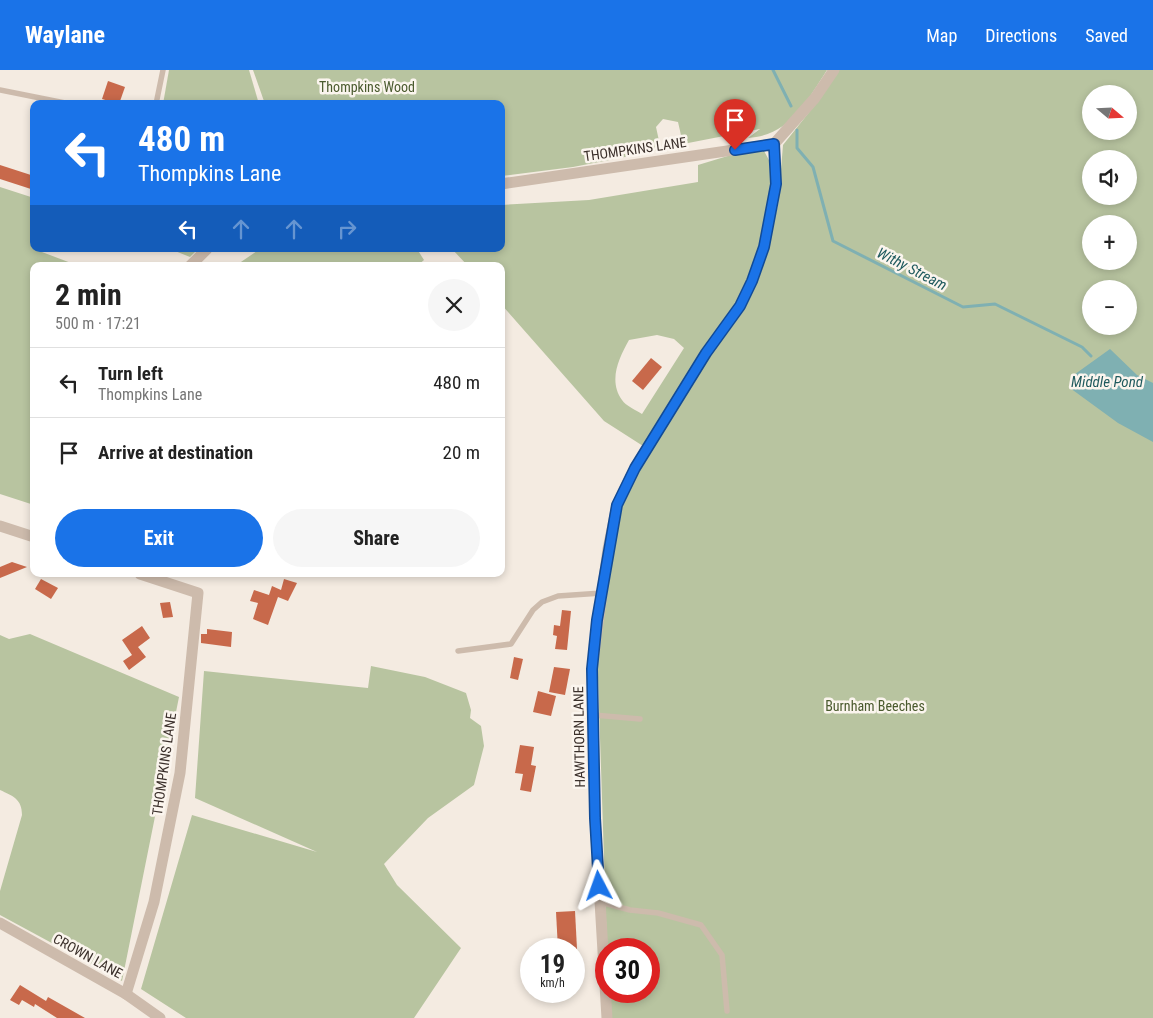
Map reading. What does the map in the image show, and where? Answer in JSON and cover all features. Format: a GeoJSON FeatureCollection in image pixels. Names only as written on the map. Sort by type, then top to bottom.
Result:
{"type":"FeatureCollection","features":[{"type":"Feature","properties":{"kind":"street"},"geometry":{"type":"LineString","coordinates":[[774,144],[815,98],[834,70]]}},
{"type":"Feature","properties":{"kind":"street","name":"THOMPKINS LANE"},"geometry":{"type":"LineString","coordinates":[[505,183],[774,144]]}},
{"type":"Feature","properties":{"kind":"street","name":"HAWTHORN LANE"},"geometry":{"type":"LineString","coordinates":[[607,1018],[595,818],[592,669],[602,593],[617,505],[635,468],[706,353],[740,306],[752,281],[764,247],[776,184],[774,144]]}},
{"type":"Feature","properties":{"kind":"street"},"geometry":{"type":"LineString","coordinates":[[194,262],[204,252]]}},
{"type":"Feature","properties":{"kind":"street"},"geometry":{"type":"LineString","coordinates":[[0,526],[30,536]]}},
{"type":"Feature","properties":{"kind":"street","name":"THOMPKINS LANE"},"geometry":{"type":"LineString","coordinates":[[126,994],[154,902],[180,773],[198,593],[149,577]]}},
{"type":"Feature","properties":{"kind":"street","name":"CROWN LANE"},"geometry":{"type":"LineString","coordinates":[[0,923],[126,994],[160,1018]]}},
{"type":"Feature","properties":{"kind":"lane"},"geometry":{"type":"LineString","coordinates":[[157,100],[163,70]]}},
{"type":"Feature","properties":{"kind":"lane"},"geometry":{"type":"LineString","coordinates":[[0,90],[50,100]]}},
{"type":"Feature","properties":{"kind":"lane"},"geometry":{"type":"LineString","coordinates":[[458,651],[510,644],[533,610],[551,598],[602,593]]}},
{"type":"Feature","properties":{"kind":"lane"},"geometry":{"type":"LineString","coordinates":[[594,715],[640,719]]}},
{"type":"Feature","properties":{"kind":"lane"},"geometry":{"type":"LineString","coordinates":[[600,902],[630,910],[658,912],[701,925],[722,955],[727,1011]]}},
{"type":"Feature","properties":{"kind":"green space"},"geometry":{"type":"Polygon","coordinates":[[[169,70],[249,70],[258,100],[164,100],[169,70]]]}},
{"type":"Feature","properties":{"kind":"green space","name":"Thompkins Wood"},"geometry":{"type":"Polygon","coordinates":[[[253,70],[827,70],[804,105],[795,115],[775,131],[762,136],[748,138],[760,129],[683,144],[678,122],[663,119],[656,127],[661,150],[573,167],[505,176],[505,100],[264,100],[253,70]]]}},
{"type":"Feature","properties":{"kind":"green space","name":"Burnham Beeches"},"geometry":{"type":"Polygon","coordinates":[[[839,70],[1153,70],[1153,1018],[609,1018],[608,1003],[660,1003],[660,938],[607,938],[597,647],[615,521],[627,491],[706,362],[744,310],[759,278],[778,205],[783,145],[818,101],[839,70]]]}},
{"type":"Feature","properties":{"kind":"green space"},"geometry":{"type":"Polygon","coordinates":[[[763,149],[770,162],[772,176],[767,219],[748,282],[735,307],[643,446],[604,421],[505,309],[505,262],[464,262],[455,252],[505,252],[505,205],[589,200],[698,182],[698,165],[731,155],[763,149]],[[657,335],[629,340],[616,369],[615,377],[622,400],[642,414],[684,348],[674,339],[657,335]]]}},
{"type":"Feature","properties":{"kind":"green space"},"geometry":{"type":"Polygon","coordinates":[[[0,187],[30,197],[30,252],[42,252],[68,262],[30,262],[30,504],[0,494],[0,187]]]}},
{"type":"Feature","properties":{"kind":"green space"},"geometry":{"type":"Polygon","coordinates":[[[178,252],[195,252],[190,257],[178,252]]]}},
{"type":"Feature","properties":{"kind":"green space"},"geometry":{"type":"Polygon","coordinates":[[[256,252],[419,252],[424,260],[422,262],[241,262],[256,252]]]}},
{"type":"Feature","properties":{"kind":"green space"},"geometry":{"type":"Polygon","coordinates":[[[30,634],[179,697],[122,981],[0,915],[0,891],[22,810],[13,796],[0,790],[0,635],[9,639],[30,634]]]}},
{"type":"Feature","properties":{"kind":"green space"},"geometry":{"type":"Polygon","coordinates":[[[371,666],[425,677],[466,693],[471,710],[470,718],[481,726],[484,746],[474,785],[428,818],[384,864],[397,885],[461,948],[414,1018],[186,1018],[141,989],[192,815],[317,852],[195,798],[204,671],[368,688],[371,666]]]}},
{"type":"Feature","properties":{"kind":"water","name":"Middle Pond"},"geometry":{"type":"Polygon","coordinates":[[[1110,349],[1137,375],[1153,383],[1153,442],[1118,423],[1070,388],[1071,377],[1110,349]]]}},
{"type":"Feature","properties":{"kind":"building"},"geometry":{"type":"Polygon","coordinates":[[[108,81],[125,87],[120,100],[102,99],[108,81]]]}},
{"type":"Feature","properties":{"kind":"building"},"geometry":{"type":"Polygon","coordinates":[[[0,165],[30,175],[30,189],[0,179],[0,165]]]}},
{"type":"Feature","properties":{"kind":"building"},"geometry":{"type":"Polygon","coordinates":[[[651,358],[662,367],[643,390],[632,381],[651,358]]]}},
{"type":"Feature","properties":{"kind":"building"},"geometry":{"type":"Polygon","coordinates":[[[12,562],[27,567],[0,578],[0,567],[12,562]]]}},
{"type":"Feature","properties":{"kind":"building"},"geometry":{"type":"Polygon","coordinates":[[[41,579],[58,588],[51,599],[35,589],[41,579]]]}},
{"type":"Feature","properties":{"kind":"building"},"geometry":{"type":"Polygon","coordinates":[[[284,579],[297,583],[288,601],[278,597],[268,625],[253,619],[258,603],[250,601],[254,590],[269,595],[272,586],[281,590],[284,579]]]}},
{"type":"Feature","properties":{"kind":"building"},"geometry":{"type":"Polygon","coordinates":[[[170,602],[173,617],[163,618],[160,603],[170,602]]]}},
{"type":"Feature","properties":{"kind":"building"},"geometry":{"type":"Polygon","coordinates":[[[562,610],[571,611],[567,650],[555,649],[557,636],[553,635],[554,625],[560,626],[562,610]]]}},
{"type":"Feature","properties":{"kind":"building"},"geometry":{"type":"Polygon","coordinates":[[[142,626],[150,638],[138,647],[146,657],[129,670],[123,661],[132,655],[122,640],[142,626]]]}},
{"type":"Feature","properties":{"kind":"building"},"geometry":{"type":"Polygon","coordinates":[[[207,629],[232,632],[231,647],[201,643],[201,634],[207,634],[207,629]]]}},
{"type":"Feature","properties":{"kind":"building"},"geometry":{"type":"Polygon","coordinates":[[[514,657],[523,659],[518,680],[510,678],[514,657]]]}},
{"type":"Feature","properties":{"kind":"building"},"geometry":{"type":"Polygon","coordinates":[[[554,667],[570,669],[565,695],[549,692],[554,667]]]}},
{"type":"Feature","properties":{"kind":"building"},"geometry":{"type":"Polygon","coordinates":[[[538,691],[556,696],[551,716],[533,712],[538,691]]]}},
{"type":"Feature","properties":{"kind":"building"},"geometry":{"type":"Polygon","coordinates":[[[520,745],[534,747],[531,765],[536,766],[531,792],[520,790],[523,774],[515,773],[520,745]]]}},
{"type":"Feature","properties":{"kind":"building"},"geometry":{"type":"Polygon","coordinates":[[[575,911],[576,938],[557,938],[556,912],[575,911]]]}},
{"type":"Feature","properties":{"kind":"building"},"geometry":{"type":"Polygon","coordinates":[[[20,985],[46,1001],[48,997],[85,1018],[57,1018],[35,1004],[34,1007],[22,1000],[19,1005],[10,1000],[20,985]]]}},
{"type":"Feature","properties":{"kind":"waterway","name":"Withy Stream"},"geometry":{"type":"LineString","coordinates":[[773,70],[791,106]]}},
{"type":"Feature","properties":{"kind":"waterway","name":"Withy Stream"},"geometry":{"type":"LineString","coordinates":[[797,130],[797,148],[813,167],[833,241],[963,307],[995,304],[1082,347],[1091,356]]}},
{"type":"Feature","properties":{"kind":"route"},"geometry":{"type":"LineString","coordinates":[[599,886],[595,818],[592,669],[597,620],[608,549],[617,505],[635,468],[706,353],[740,306],[752,281],[764,247],[776,184],[774,144],[735,150]]}}]}
